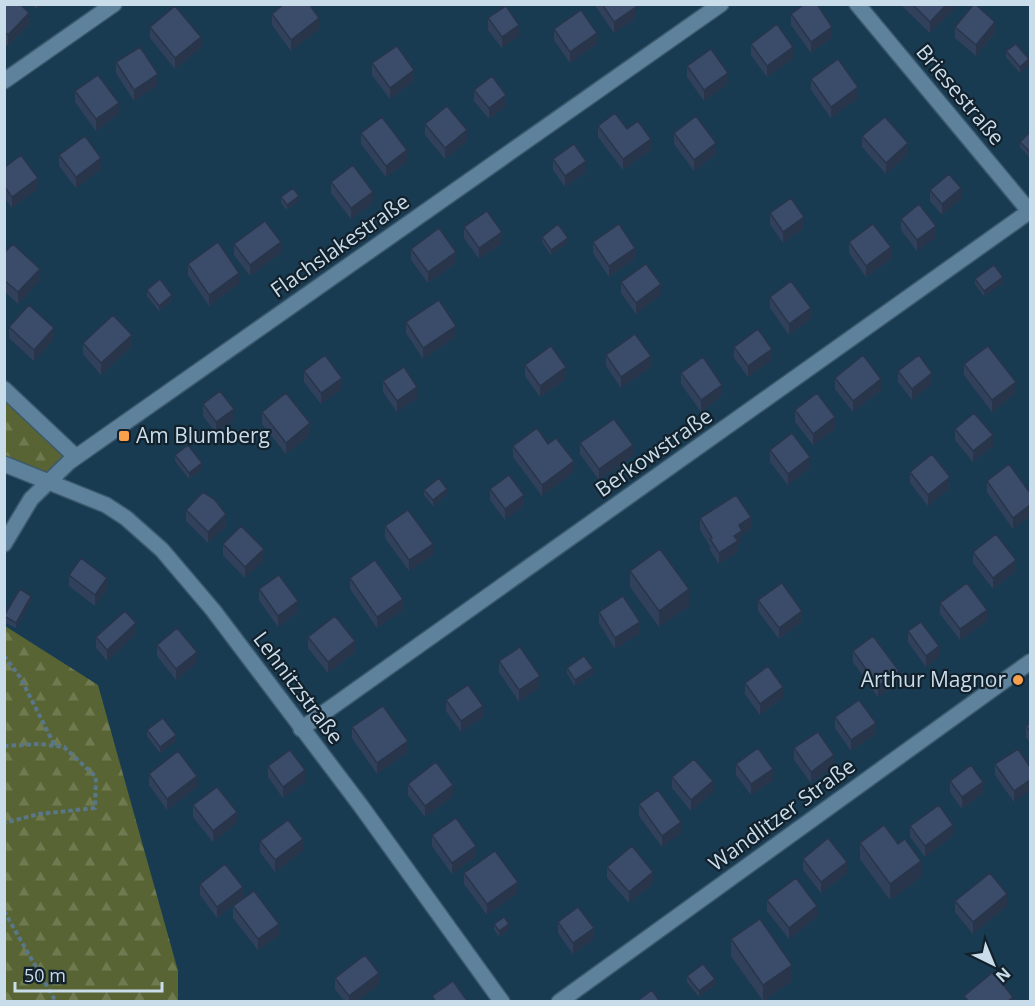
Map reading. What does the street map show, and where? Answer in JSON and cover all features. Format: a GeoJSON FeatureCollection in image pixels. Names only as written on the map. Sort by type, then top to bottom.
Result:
{"type":"FeatureCollection","features":[{"type":"Feature","properties":{"kind":"street"},"geometry":{"type":"LineString","coordinates":[[4,81],[114,4]]}},
{"type":"Feature","properties":{"kind":"street","name":"Flachslakestraße"},"geometry":{"type":"LineString","coordinates":[[4,544],[29,502],[48,481],[76,457],[721,4]]}},
{"type":"Feature","properties":{"kind":"street","name":"Briesestraße"},"geometry":{"type":"LineString","coordinates":[[857,4],[1030,212]]}},
{"type":"Feature","properties":{"kind":"street","name":"Berkowstraße"},"geometry":{"type":"LineString","coordinates":[[301,729],[1030,212]]}},
{"type":"Feature","properties":{"kind":"street"},"geometry":{"type":"LineString","coordinates":[[4,389],[76,457]]}},
{"type":"Feature","properties":{"kind":"street","name":"Lehnitzstraße"},"geometry":{"type":"LineString","coordinates":[[4,464],[106,505],[126,518],[162,550],[213,610],[361,806],[502,1002]]}},
{"type":"Feature","properties":{"kind":"street","name":"Wandlitzer Straße"},"geometry":{"type":"LineString","coordinates":[[558,1002],[1030,662]]}},
{"type":"Feature","properties":{"kind":"path"},"geometry":{"type":"LineString","coordinates":[[4,656],[20,676],[55,746]]}},
{"type":"Feature","properties":{"kind":"path"},"geometry":{"type":"LineString","coordinates":[[4,746],[39,744],[64,747],[96,777],[94,808],[39,814],[4,823]]}},
{"type":"Feature","properties":{"kind":"path"},"geometry":{"type":"LineString","coordinates":[[4,911],[56,1002]]}},
{"type":"Feature","properties":{"kind":"green space"},"geometry":{"type":"Polygon","coordinates":[[[4,389],[76,457],[48,481],[5,464],[4,389]]]}},
{"type":"Feature","properties":{"kind":"green space"},"geometry":{"type":"Polygon","coordinates":[[[5,626],[98,685],[178,971],[178,1001],[5,1001],[5,626]]]}},
{"type":"Feature","properties":{"kind":"building"},"geometry":{"type":"Polygon","coordinates":[[[4,4],[20,4],[29,13],[8,35],[4,31],[4,4]]]}},
{"type":"Feature","properties":{"kind":"building"},"geometry":{"type":"Polygon","coordinates":[[[284,4],[309,4],[319,18],[291,40],[272,14],[284,4]]]}},
{"type":"Feature","properties":{"kind":"building"},"geometry":{"type":"Polygon","coordinates":[[[602,4],[634,4],[636,7],[614,22],[602,4]]]}},
{"type":"Feature","properties":{"kind":"building"},"geometry":{"type":"Polygon","coordinates":[[[805,4],[817,4],[832,27],[811,42],[791,14],[805,4]]]}},
{"type":"Feature","properties":{"kind":"building"},"geometry":{"type":"Polygon","coordinates":[[[912,4],[947,4],[930,22],[912,4]]]}},
{"type":"Feature","properties":{"kind":"building"},"geometry":{"type":"Polygon","coordinates":[[[974,4],[995,22],[976,45],[955,27],[974,4]]]}},
{"type":"Feature","properties":{"kind":"building"},"geometry":{"type":"Polygon","coordinates":[[[175,6],[201,37],[175,58],[150,27],[175,6]]]}},
{"type":"Feature","properties":{"kind":"building"},"geometry":{"type":"Polygon","coordinates":[[[506,6],[519,25],[502,37],[488,18],[506,6]]]}},
{"type":"Feature","properties":{"kind":"building"},"geometry":{"type":"Polygon","coordinates":[[[581,10],[597,33],[570,52],[554,29],[581,10]]]}},
{"type":"Feature","properties":{"kind":"building"},"geometry":{"type":"Polygon","coordinates":[[[777,24],[793,47],[767,66],[751,44],[777,24]]]}},
{"type":"Feature","properties":{"kind":"building"},"geometry":{"type":"Polygon","coordinates":[[[1016,44],[1029,59],[1020,67],[1006,51],[1016,44]]]}},
{"type":"Feature","properties":{"kind":"building"},"geometry":{"type":"Polygon","coordinates":[[[397,46],[414,70],[390,88],[372,63],[397,46]]]}},
{"type":"Feature","properties":{"kind":"building"},"geometry":{"type":"Polygon","coordinates":[[[140,47],[158,74],[134,90],[116,62],[140,47]]]}},
{"type":"Feature","properties":{"kind":"building"},"geometry":{"type":"Polygon","coordinates":[[[711,49],[728,73],[704,90],[687,66],[711,49]]]}},
{"type":"Feature","properties":{"kind":"building"},"geometry":{"type":"Polygon","coordinates":[[[838,59],[858,87],[831,107],[811,79],[838,59]]]}},
{"type":"Feature","properties":{"kind":"building"},"geometry":{"type":"Polygon","coordinates":[[[98,75],[119,103],[96,119],[75,91],[98,75]]]}},
{"type":"Feature","properties":{"kind":"building"},"geometry":{"type":"Polygon","coordinates":[[[492,76],[506,95],[489,108],[474,90],[492,76]]]}},
{"type":"Feature","properties":{"kind":"building"},"geometry":{"type":"Polygon","coordinates":[[[447,106],[467,130],[445,148],[425,124],[447,106]]]}},
{"type":"Feature","properties":{"kind":"building"},"geometry":{"type":"Polygon","coordinates":[[[615,113],[627,129],[638,121],[651,139],[623,159],[598,126],[615,113]]]}},
{"type":"Feature","properties":{"kind":"building"},"geometry":{"type":"Polygon","coordinates":[[[696,116],[716,143],[694,160],[674,133],[696,116]]]}},
{"type":"Feature","properties":{"kind":"building"},"geometry":{"type":"Polygon","coordinates":[[[382,117],[407,150],[386,166],[361,133],[382,117]]]}},
{"type":"Feature","properties":{"kind":"building"},"geometry":{"type":"Polygon","coordinates":[[[885,117],[908,143],[886,163],[862,136],[885,117]]]}},
{"type":"Feature","properties":{"kind":"building"},"geometry":{"type":"Polygon","coordinates":[[[1030,132],[1030,152],[1020,142],[1030,132]]]}},
{"type":"Feature","properties":{"kind":"building"},"geometry":{"type":"Polygon","coordinates":[[[85,136],[101,158],[76,177],[59,155],[85,136]]]}},
{"type":"Feature","properties":{"kind":"building"},"geometry":{"type":"Polygon","coordinates":[[[574,144],[586,161],[565,176],[553,159],[574,144]]]}},
{"type":"Feature","properties":{"kind":"building"},"geometry":{"type":"Polygon","coordinates":[[[21,155],[38,178],[12,197],[4,186],[4,168],[21,155]]]}},
{"type":"Feature","properties":{"kind":"building"},"geometry":{"type":"Polygon","coordinates":[[[353,165],[373,192],[351,208],[331,182],[353,165]]]}},
{"type":"Feature","properties":{"kind":"building"},"geometry":{"type":"Polygon","coordinates":[[[949,174],[961,188],[942,204],[930,190],[949,174]]]}},
{"type":"Feature","properties":{"kind":"building"},"geometry":{"type":"Polygon","coordinates":[[[293,188],[299,196],[287,205],[281,197],[293,188]]]}},
{"type":"Feature","properties":{"kind":"building"},"geometry":{"type":"Polygon","coordinates":[[[791,198],[804,217],[783,232],[770,213],[791,198]]]}},
{"type":"Feature","properties":{"kind":"building"},"geometry":{"type":"Polygon","coordinates":[[[919,204],[936,226],[917,240],[901,219],[919,204]]]}},
{"type":"Feature","properties":{"kind":"building"},"geometry":{"type":"Polygon","coordinates":[[[487,211],[502,232],[479,248],[464,227],[487,211]]]}},
{"type":"Feature","properties":{"kind":"building"},"geometry":{"type":"Polygon","coordinates":[[[265,221],[281,242],[250,265],[234,244],[265,221]]]}},
{"type":"Feature","properties":{"kind":"building"},"geometry":{"type":"Polygon","coordinates":[[[558,224],[568,238],[551,250],[542,237],[558,224]]]}},
{"type":"Feature","properties":{"kind":"building"},"geometry":{"type":"Polygon","coordinates":[[[619,224],[635,248],[609,266],[593,242],[619,224]]]}},
{"type":"Feature","properties":{"kind":"building"},"geometry":{"type":"Polygon","coordinates":[[[873,224],[891,247],[866,266],[849,242],[873,224]]]}},
{"type":"Feature","properties":{"kind":"building"},"geometry":{"type":"Polygon","coordinates":[[[439,228],[456,252],[428,272],[411,249],[439,228]]]}},
{"type":"Feature","properties":{"kind":"building"},"geometry":{"type":"Polygon","coordinates":[[[218,242],[239,273],[209,295],[188,264],[218,242]]]}},
{"type":"Feature","properties":{"kind":"building"},"geometry":{"type":"Polygon","coordinates":[[[13,244],[40,269],[18,292],[4,280],[4,253],[13,244]]]}},
{"type":"Feature","properties":{"kind":"building"},"geometry":{"type":"Polygon","coordinates":[[[646,264],[661,284],[636,303],[621,282],[646,264]]]}},
{"type":"Feature","properties":{"kind":"building"},"geometry":{"type":"Polygon","coordinates":[[[994,265],[1003,277],[984,291],[975,279],[994,265]]]}},
{"type":"Feature","properties":{"kind":"building"},"geometry":{"type":"Polygon","coordinates":[[[160,279],[172,295],[159,306],[147,290],[160,279]]]}},
{"type":"Feature","properties":{"kind":"building"},"geometry":{"type":"Polygon","coordinates":[[[791,281],[811,308],[789,324],[770,297],[791,281]]]}},
{"type":"Feature","properties":{"kind":"building"},"geometry":{"type":"Polygon","coordinates":[[[439,300],[456,326],[423,348],[406,322],[439,300]]]}},
{"type":"Feature","properties":{"kind":"building"},"geometry":{"type":"Polygon","coordinates":[[[29,305],[54,328],[34,350],[9,327],[29,305]]]}},
{"type":"Feature","properties":{"kind":"building"},"geometry":{"type":"Polygon","coordinates":[[[113,315],[132,335],[101,363],[83,343],[113,315]]]}},
{"type":"Feature","properties":{"kind":"building"},"geometry":{"type":"Polygon","coordinates":[[[758,329],[772,349],[748,366],[734,347],[758,329]]]}},
{"type":"Feature","properties":{"kind":"building"},"geometry":{"type":"Polygon","coordinates":[[[635,334],[651,356],[621,377],[606,355],[635,334]]]}},
{"type":"Feature","properties":{"kind":"building"},"geometry":{"type":"Polygon","coordinates":[[[551,346],[566,367],[540,386],[525,365],[551,346]]]}},
{"type":"Feature","properties":{"kind":"building"},"geometry":{"type":"Polygon","coordinates":[[[988,346],[1016,382],[992,400],[964,364],[988,346]]]}},
{"type":"Feature","properties":{"kind":"building"},"geometry":{"type":"Polygon","coordinates":[[[325,355],[342,378],[321,393],[304,371],[325,355]]]}},
{"type":"Feature","properties":{"kind":"building"},"geometry":{"type":"Polygon","coordinates":[[[863,355],[881,379],[853,401],[835,378],[863,355]]]}},
{"type":"Feature","properties":{"kind":"building"},"geometry":{"type":"Polygon","coordinates":[[[919,355],[932,373],[912,389],[898,371],[919,355]]]}},
{"type":"Feature","properties":{"kind":"building"},"geometry":{"type":"Polygon","coordinates":[[[703,357],[722,385],[701,400],[681,373],[703,357]]]}},
{"type":"Feature","properties":{"kind":"building"},"geometry":{"type":"Polygon","coordinates":[[[404,367],[417,387],[397,401],[383,381],[404,367]]]}},
{"type":"Feature","properties":{"kind":"building"},"geometry":{"type":"Polygon","coordinates":[[[220,391],[234,409],[216,422],[203,404],[220,391]]]}},
{"type":"Feature","properties":{"kind":"building"},"geometry":{"type":"Polygon","coordinates":[[[286,393],[310,423],[286,443],[262,412],[286,393]]]}},
{"type":"Feature","properties":{"kind":"building"},"geometry":{"type":"Polygon","coordinates":[[[817,393],[835,417],[813,434],[795,410],[817,393]]]}},
{"type":"Feature","properties":{"kind":"building"},"geometry":{"type":"Polygon","coordinates":[[[974,413],[993,435],[973,451],[955,429],[974,413]]]}},
{"type":"Feature","properties":{"kind":"building"},"geometry":{"type":"Polygon","coordinates":[[[614,419],[633,445],[599,469],[580,443],[614,419]]]}},
{"type":"Feature","properties":{"kind":"building"},"geometry":{"type":"Polygon","coordinates":[[[537,428],[548,444],[556,438],[574,461],[542,485],[513,446],[537,428]]]}},
{"type":"Feature","properties":{"kind":"building"},"geometry":{"type":"Polygon","coordinates":[[[792,433],[810,457],[788,474],[770,450],[792,433]]]}},
{"type":"Feature","properties":{"kind":"building"},"geometry":{"type":"Polygon","coordinates":[[[188,445],[202,463],[189,473],[175,455],[188,445]]]}},
{"type":"Feature","properties":{"kind":"building"},"geometry":{"type":"Polygon","coordinates":[[[932,454],[950,477],[928,495],[910,472],[932,454]]]}},
{"type":"Feature","properties":{"kind":"building"},"geometry":{"type":"Polygon","coordinates":[[[1009,464],[1030,493],[1030,505],[1013,518],[987,481],[1009,464]]]}},
{"type":"Feature","properties":{"kind":"building"},"geometry":{"type":"Polygon","coordinates":[[[509,475],[524,495],[505,509],[490,489],[509,475]]]}},
{"type":"Feature","properties":{"kind":"building"},"geometry":{"type":"Polygon","coordinates":[[[439,478],[447,489],[433,500],[424,490],[439,478]]]}},
{"type":"Feature","properties":{"kind":"building"},"geometry":{"type":"Polygon","coordinates":[[[203,492],[214,499],[226,514],[208,532],[186,510],[203,492]]]}},
{"type":"Feature","properties":{"kind":"building"},"geometry":{"type":"Polygon","coordinates":[[[736,495],[751,517],[739,525],[742,531],[734,536],[738,541],[719,553],[700,518],[736,495]]]}},
{"type":"Feature","properties":{"kind":"building"},"geometry":{"type":"Polygon","coordinates":[[[408,510],[433,544],[409,560],[385,526],[408,510]]]}},
{"type":"Feature","properties":{"kind":"building"},"geometry":{"type":"Polygon","coordinates":[[[241,526],[264,549],[245,567],[223,544],[241,526]]]}},
{"type":"Feature","properties":{"kind":"building"},"geometry":{"type":"Polygon","coordinates":[[[996,534],[1016,560],[993,578],[973,552],[996,534]]]}},
{"type":"Feature","properties":{"kind":"building"},"geometry":{"type":"Polygon","coordinates":[[[660,549],[689,589],[659,611],[630,571],[660,549]]]}},
{"type":"Feature","properties":{"kind":"building"},"geometry":{"type":"Polygon","coordinates":[[[81,558],[107,578],[95,595],[69,575],[81,558]]]}},
{"type":"Feature","properties":{"kind":"building"},"geometry":{"type":"Polygon","coordinates":[[[375,560],[403,599],[377,617],[350,578],[375,560]]]}},
{"type":"Feature","properties":{"kind":"building"},"geometry":{"type":"Polygon","coordinates":[[[279,575],[298,601],[278,616],[259,589],[279,575]]]}},
{"type":"Feature","properties":{"kind":"building"},"geometry":{"type":"Polygon","coordinates":[[[782,583],[802,611],[779,628],[758,600],[782,583]]]}},
{"type":"Feature","properties":{"kind":"building"},"geometry":{"type":"Polygon","coordinates":[[[967,583],[987,610],[960,629],[940,603],[967,583]]]}},
{"type":"Feature","properties":{"kind":"building"},"geometry":{"type":"Polygon","coordinates":[[[20,589],[31,596],[16,623],[4,616],[20,589]]]}},
{"type":"Feature","properties":{"kind":"building"},"geometry":{"type":"Polygon","coordinates":[[[623,596],[640,622],[615,638],[599,612],[623,596]]]}},
{"type":"Feature","properties":{"kind":"building"},"geometry":{"type":"Polygon","coordinates":[[[125,611],[136,623],[107,650],[96,637],[125,611]]]}},
{"type":"Feature","properties":{"kind":"building"},"geometry":{"type":"Polygon","coordinates":[[[335,616],[355,641],[328,662],[308,637],[335,616]]]}},
{"type":"Feature","properties":{"kind":"building"},"geometry":{"type":"Polygon","coordinates":[[[921,622],[939,646],[926,656],[908,631],[921,622]]]}},
{"type":"Feature","properties":{"kind":"building"},"geometry":{"type":"Polygon","coordinates":[[[177,628],[197,652],[176,669],[157,645],[177,628]]]}},
{"type":"Feature","properties":{"kind":"building"},"geometry":{"type":"Polygon","coordinates":[[[873,636],[899,671],[878,686],[853,651],[873,636]]]}},
{"type":"Feature","properties":{"kind":"building"},"geometry":{"type":"Polygon","coordinates":[[[520,647],[540,676],[519,690],[499,661],[520,647]]]}},
{"type":"Feature","properties":{"kind":"building"},"geometry":{"type":"Polygon","coordinates":[[[584,656],[593,668],[575,680],[567,668],[584,656]]]}},
{"type":"Feature","properties":{"kind":"building"},"geometry":{"type":"Polygon","coordinates":[[[768,666],[783,687],[760,704],[745,683],[768,666]]]}},
{"type":"Feature","properties":{"kind":"building"},"geometry":{"type":"Polygon","coordinates":[[[468,685],[483,706],[461,721],[446,700],[468,685]]]}},
{"type":"Feature","properties":{"kind":"building"},"geometry":{"type":"Polygon","coordinates":[[[859,700],[876,723],[851,740],[835,717],[859,700]]]}},
{"type":"Feature","properties":{"kind":"building"},"geometry":{"type":"Polygon","coordinates":[[[383,706],[408,741],[377,763],[352,727],[383,706]]]}},
{"type":"Feature","properties":{"kind":"building"},"geometry":{"type":"Polygon","coordinates":[[[163,718],[176,735],[160,747],[147,730],[163,718]]]}},
{"type":"Feature","properties":{"kind":"building"},"geometry":{"type":"Polygon","coordinates":[[[818,732],[834,755],[811,772],[794,748],[818,732]]]}},
{"type":"Feature","properties":{"kind":"building"},"geometry":{"type":"Polygon","coordinates":[[[758,748],[773,769],[751,784],[736,764],[758,748]]]}},
{"type":"Feature","properties":{"kind":"building"},"geometry":{"type":"Polygon","coordinates":[[[1018,749],[1030,767],[1030,780],[1014,791],[995,764],[1018,749]]]}},
{"type":"Feature","properties":{"kind":"building"},"geometry":{"type":"Polygon","coordinates":[[[290,750],[305,770],[283,787],[268,766],[290,750]]]}},
{"type":"Feature","properties":{"kind":"building"},"geometry":{"type":"Polygon","coordinates":[[[178,751],[197,776],[167,799],[149,774],[178,751]]]}},
{"type":"Feature","properties":{"kind":"building"},"geometry":{"type":"Polygon","coordinates":[[[694,759],[713,781],[691,800],[672,777],[694,759]]]}},
{"type":"Feature","properties":{"kind":"building"},"geometry":{"type":"Polygon","coordinates":[[[436,762],[453,785],[425,806],[408,784],[436,762]]]}},
{"type":"Feature","properties":{"kind":"building"},"geometry":{"type":"Polygon","coordinates":[[[971,765],[983,782],[962,797],[950,781],[971,765]]]}},
{"type":"Feature","properties":{"kind":"building"},"geometry":{"type":"Polygon","coordinates":[[[217,787],[237,812],[213,831],[193,805],[217,787]]]}},
{"type":"Feature","properties":{"kind":"building"},"geometry":{"type":"Polygon","coordinates":[[[658,790],[681,822],[662,836],[639,804],[658,790]]]}},
{"type":"Feature","properties":{"kind":"building"},"geometry":{"type":"Polygon","coordinates":[[[939,805],[953,825],[925,846],[910,826],[939,805]]]}},
{"type":"Feature","properties":{"kind":"building"},"geometry":{"type":"Polygon","coordinates":[[[456,818],[476,846],[452,863],[432,835],[456,818]]]}},
{"type":"Feature","properties":{"kind":"building"},"geometry":{"type":"Polygon","coordinates":[[[288,820],[303,839],[275,860],[260,841],[288,820]]]}},
{"type":"Feature","properties":{"kind":"building"},"geometry":{"type":"Polygon","coordinates":[[[884,825],[898,844],[905,839],[921,861],[890,884],[860,843],[884,825]]]}},
{"type":"Feature","properties":{"kind":"building"},"geometry":{"type":"Polygon","coordinates":[[[828,838],[847,862],[821,882],[803,859],[828,838]]]}},
{"type":"Feature","properties":{"kind":"building"},"geometry":{"type":"Polygon","coordinates":[[[632,846],[653,872],[629,892],[607,867],[632,846]]]}},
{"type":"Feature","properties":{"kind":"building"},"geometry":{"type":"Polygon","coordinates":[[[495,851],[518,882],[487,904],[464,873],[495,851]]]}},
{"type":"Feature","properties":{"kind":"building"},"geometry":{"type":"Polygon","coordinates":[[[225,864],[243,887],[217,907],[200,884],[225,864]]]}},
{"type":"Feature","properties":{"kind":"building"},"geometry":{"type":"Polygon","coordinates":[[[990,873],[1007,894],[973,922],[955,901],[990,873]]]}},
{"type":"Feature","properties":{"kind":"building"},"geometry":{"type":"Polygon","coordinates":[[[796,878],[817,906],[789,928],[767,900],[796,878]]]}},
{"type":"Feature","properties":{"kind":"building"},"geometry":{"type":"Polygon","coordinates":[[[254,891],[279,924],[258,939],[233,906],[254,891]]]}},
{"type":"Feature","properties":{"kind":"building"},"geometry":{"type":"Polygon","coordinates":[[[578,907],[594,928],[573,943],[558,922],[578,907]]]}},
{"type":"Feature","properties":{"kind":"building"},"geometry":{"type":"Polygon","coordinates":[[[504,917],[509,924],[499,931],[494,924],[504,917]]]}},
{"type":"Feature","properties":{"kind":"building"},"geometry":{"type":"Polygon","coordinates":[[[760,919],[792,965],[763,985],[731,939],[760,919]]]}},
{"type":"Feature","properties":{"kind":"building"},"geometry":{"type":"Polygon","coordinates":[[[365,955],[379,973],[349,996],[335,978],[365,955]]]}},
{"type":"Feature","properties":{"kind":"building"},"geometry":{"type":"Polygon","coordinates":[[[703,964],[715,979],[699,991],[687,976],[703,964]]]}},
{"type":"Feature","properties":{"kind":"building"},"geometry":{"type":"Polygon","coordinates":[[[993,972],[1013,997],[1007,1002],[969,1002],[964,996],[993,972]]]}},
{"type":"Feature","properties":{"kind":"building"},"geometry":{"type":"Polygon","coordinates":[[[453,981],[468,1002],[436,1002],[432,996],[453,981]]]}},
{"type":"Feature","properties":{"kind":"building"},"geometry":{"type":"Polygon","coordinates":[[[652,990],[660,1002],[636,1002],[652,990]]]}},
{"type":"Feature","properties":{"kind":"place","name":"Am Blumberg"},"geometry":{"type":"Point","coordinates":[124,436]}},
{"type":"Feature","properties":{"kind":"place","name":"Arthur Magnor"},"geometry":{"type":"Point","coordinates":[1018,680]}}]}
